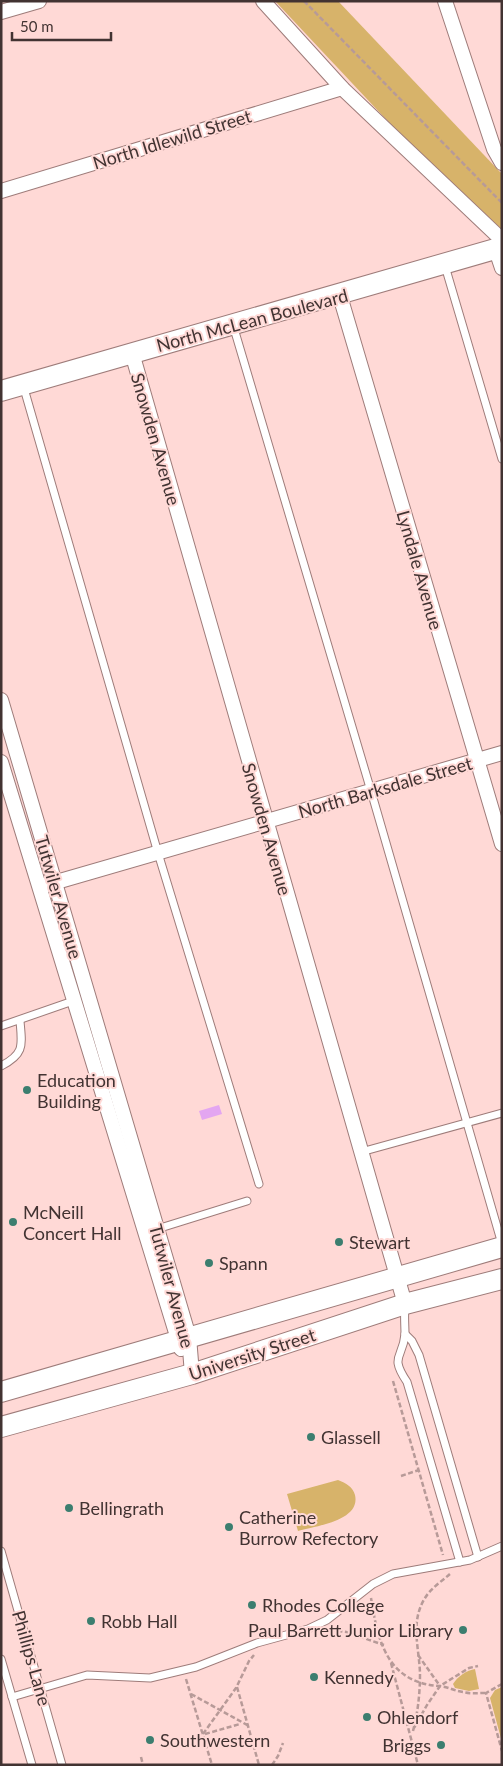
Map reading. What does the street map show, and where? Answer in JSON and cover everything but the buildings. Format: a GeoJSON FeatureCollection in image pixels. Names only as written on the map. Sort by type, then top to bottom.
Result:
{"type":"FeatureCollection","features":[{"type":"Feature","properties":{"kind":"main road","name":"North McLean Boulevard"},"geometry":{"type":"LineString","coordinates":[[1,392],[132,353],[500,251]]}},
{"type":"Feature","properties":{"kind":"main road","name":"University Street"},"geometry":{"type":"LineString","coordinates":[[1,1392],[502,1246]]}},
{"type":"Feature","properties":{"kind":"main road","name":"University Street"},"geometry":{"type":"LineString","coordinates":[[1,1427],[192,1374],[405,1304],[502,1279]]}},
{"type":"Feature","properties":{"kind":"street"},"geometry":{"type":"LineString","coordinates":[[1,12],[39,1]]}},
{"type":"Feature","properties":{"kind":"street"},"geometry":{"type":"LineString","coordinates":[[263,1],[342,88],[500,251]]}},
{"type":"Feature","properties":{"kind":"street"},"geometry":{"type":"LineString","coordinates":[[445,1],[494,149],[502,163]]}},
{"type":"Feature","properties":{"kind":"street","name":"North Idlewild Street"},"geometry":{"type":"LineString","coordinates":[[1,191],[342,88]]}},
{"type":"Feature","properties":{"kind":"street","name":"Lyndale Avenue"},"geometry":{"type":"LineString","coordinates":[[340,296],[502,844]]}},
{"type":"Feature","properties":{"kind":"street","name":"Snowden Avenue"},"geometry":{"type":"LineString","coordinates":[[132,353],[265,822],[405,1304]]}},
{"type":"Feature","properties":{"kind":"street","name":"Tutwiler Avenue"},"geometry":{"type":"LineString","coordinates":[[1,700],[158,1229],[192,1374]]}},
{"type":"Feature","properties":{"kind":"street","name":"North Barksdale Street"},"geometry":{"type":"LineString","coordinates":[[38,888],[502,753]]}},
{"type":"Feature","properties":{"kind":"street","name":"Tutwiler Avenue"},"geometry":{"type":"LineString","coordinates":[[2,767],[106,1111],[183,1338]]}},
{"type":"Feature","properties":{"kind":"street"},"geometry":{"type":"LineString","coordinates":[[73,1001],[89,997]]}},
{"type":"Feature","properties":{"kind":"street"},"geometry":{"type":"LineString","coordinates":[[106,1111],[121,1106]]}},
{"type":"Feature","properties":{"kind":"lane"},"geometry":{"type":"LineString","coordinates":[[445,266],[502,459]]}},
{"type":"Feature","properties":{"kind":"lane"},"geometry":{"type":"LineString","coordinates":[[232,325],[371,791],[502,1246]]}},
{"type":"Feature","properties":{"kind":"lane"},"geometry":{"type":"LineString","coordinates":[[23,385],[158,853],[259,1184]]}},
{"type":"Feature","properties":{"kind":"lane"},"geometry":{"type":"LineString","coordinates":[[1,1026],[73,1001]]}},
{"type":"Feature","properties":{"kind":"lane"},"geometry":{"type":"LineString","coordinates":[[1,1066],[17,1057],[22,1045],[20,1020]]}},
{"type":"Feature","properties":{"kind":"lane"},"geometry":{"type":"LineString","coordinates":[[361,1152],[502,1113]]}},
{"type":"Feature","properties":{"kind":"lane"},"geometry":{"type":"LineString","coordinates":[[158,1229],[247,1201]]}},
{"type":"Feature","properties":{"kind":"lane"},"geometry":{"type":"LineString","coordinates":[[405,1304],[405,1334],[397,1357],[398,1365],[407,1382],[460,1562]]}},
{"type":"Feature","properties":{"kind":"lane"},"geometry":{"type":"LineString","coordinates":[[405,1334],[412,1341],[419,1355],[478,1557]]}},
{"type":"Feature","properties":{"kind":"lane"},"geometry":{"type":"LineString","coordinates":[[12,1697],[87,1675],[150,1678],[196,1667],[258,1643],[308,1629],[327,1620],[373,1584],[393,1574],[460,1562],[478,1557],[502,1546]]}},
{"type":"Feature","properties":{"kind":"lane","name":"Phillips Lane"},"geometry":{"type":"LineString","coordinates":[[1,1551],[62,1765]]}},
{"type":"Feature","properties":{"kind":"lane","name":"Phillips Lane"},"geometry":{"type":"LineString","coordinates":[[1,1659],[32,1765]]}},
{"type":"Feature","properties":{"kind":"path"},"geometry":{"type":"LineString","coordinates":[[304,1],[502,202]]}},
{"type":"Feature","properties":{"kind":"path"},"geometry":{"type":"LineString","coordinates":[[393,1379],[444,1557]]}},
{"type":"Feature","properties":{"kind":"path"},"geometry":{"type":"LineString","coordinates":[[401,1476],[419,1470]]}},
{"type":"Feature","properties":{"kind":"path"},"geometry":{"type":"LineString","coordinates":[[439,1575],[457,1573]]}},
{"type":"Feature","properties":{"kind":"path"},"geometry":{"type":"LineString","coordinates":[[413,1731],[420,1684],[416,1628],[419,1609],[425,1597],[450,1574]]}},
{"type":"Feature","properties":{"kind":"path"},"geometry":{"type":"LineString","coordinates":[[364,1601],[376,1593]]}},
{"type":"Feature","properties":{"kind":"path"},"geometry":{"type":"LineString","coordinates":[[371,1596],[418,1765]]}},
{"type":"Feature","properties":{"kind":"path"},"geometry":{"type":"LineString","coordinates":[[336,1624],[328,1630],[346,1632],[384,1645]]}},
{"type":"Feature","properties":{"kind":"path"},"geometry":{"type":"LineString","coordinates":[[203,1734],[237,1686],[249,1661],[258,1653]]}},
{"type":"Feature","properties":{"kind":"path"},"geometry":{"type":"LineString","coordinates":[[418,1654],[440,1686]]}},
{"type":"Feature","properties":{"kind":"path"},"geometry":{"type":"LineString","coordinates":[[390,1662],[404,1676],[420,1684],[440,1686],[462,1692],[486,1693],[502,1684]]}},
{"type":"Feature","properties":{"kind":"path"},"geometry":{"type":"LineString","coordinates":[[410,1736],[440,1686],[469,1668],[478,1666]]}},
{"type":"Feature","properties":{"kind":"path"},"geometry":{"type":"LineString","coordinates":[[186,1678],[212,1765]]}},
{"type":"Feature","properties":{"kind":"path"},"geometry":{"type":"LineString","coordinates":[[237,1686],[259,1765]]}},
{"type":"Feature","properties":{"kind":"path"},"geometry":{"type":"LineString","coordinates":[[486,1693],[502,1751]]}},
{"type":"Feature","properties":{"kind":"path"},"geometry":{"type":"LineString","coordinates":[[191,1694],[249,1726]]}},
{"type":"Feature","properties":{"kind":"path"},"geometry":{"type":"LineString","coordinates":[[203,1734],[241,1723]]}},
{"type":"Feature","properties":{"kind":"path"},"geometry":{"type":"LineString","coordinates":[[272,1765],[283,1743]]}},
{"type":"Feature","properties":{"kind":"path"},"geometry":{"type":"LineString","coordinates":[[141,1758],[143,1765]]}},
{"type":"Feature","properties":{"kind":"shaded area"},"geometry":{"type":"Polygon","coordinates":[[[275,1],[338,1],[502,174],[502,243],[275,1]]]}},
{"type":"Feature","properties":{"kind":"shaded area"},"geometry":{"type":"Polygon","coordinates":[[[219,1105],[222,1114],[202,1120],[199,1111],[219,1105]]]}},
{"type":"Feature","properties":{"kind":"shaded area"},"geometry":{"type":"Polygon","coordinates":[[[338,1480],[344,1482],[354,1492],[355,1504],[351,1511],[335,1521],[298,1531],[287,1494],[338,1480]]]}},
{"type":"Feature","properties":{"kind":"shaded area"},"geometry":{"type":"Polygon","coordinates":[[[475,1669],[479,1689],[469,1691],[455,1688],[453,1684],[457,1679],[466,1672],[475,1669]]]}},
{"type":"Feature","properties":{"kind":"shaded area"},"geometry":{"type":"Polygon","coordinates":[[[502,1687],[502,1742],[490,1698],[495,1690],[502,1687]]]}},
{"type":"Feature","properties":{"kind":"place","name":"Education Building"},"geometry":{"type":"Point","coordinates":[27,1090]}},
{"type":"Feature","properties":{"kind":"place","name":"McNeill Concert Hall"},"geometry":{"type":"Point","coordinates":[13,1222]}},
{"type":"Feature","properties":{"kind":"place","name":"Stewart"},"geometry":{"type":"Point","coordinates":[339,1242]}},
{"type":"Feature","properties":{"kind":"place","name":"Spann"},"geometry":{"type":"Point","coordinates":[209,1263]}},
{"type":"Feature","properties":{"kind":"place","name":"Glassell"},"geometry":{"type":"Point","coordinates":[311,1437]}},
{"type":"Feature","properties":{"kind":"place","name":"Bellingrath"},"geometry":{"type":"Point","coordinates":[69,1508]}},
{"type":"Feature","properties":{"kind":"place","name":"Catherine Burrow Refectory"},"geometry":{"type":"Point","coordinates":[229,1527]}},
{"type":"Feature","properties":{"kind":"place","name":"Rhodes College"},"geometry":{"type":"Point","coordinates":[252,1605]}},
{"type":"Feature","properties":{"kind":"place","name":"Robb Hall"},"geometry":{"type":"Point","coordinates":[91,1621]}},
{"type":"Feature","properties":{"kind":"place","name":"Paul Barrett Junior Library"},"geometry":{"type":"Point","coordinates":[463,1630]}},
{"type":"Feature","properties":{"kind":"place","name":"Kennedy"},"geometry":{"type":"Point","coordinates":[314,1677]}},
{"type":"Feature","properties":{"kind":"place","name":"Ohlendorf"},"geometry":{"type":"Point","coordinates":[367,1717]}},
{"type":"Feature","properties":{"kind":"place","name":"Southwestern"},"geometry":{"type":"Point","coordinates":[150,1740]}},
{"type":"Feature","properties":{"kind":"place","name":"Briggs"},"geometry":{"type":"Point","coordinates":[441,1745]}}]}
